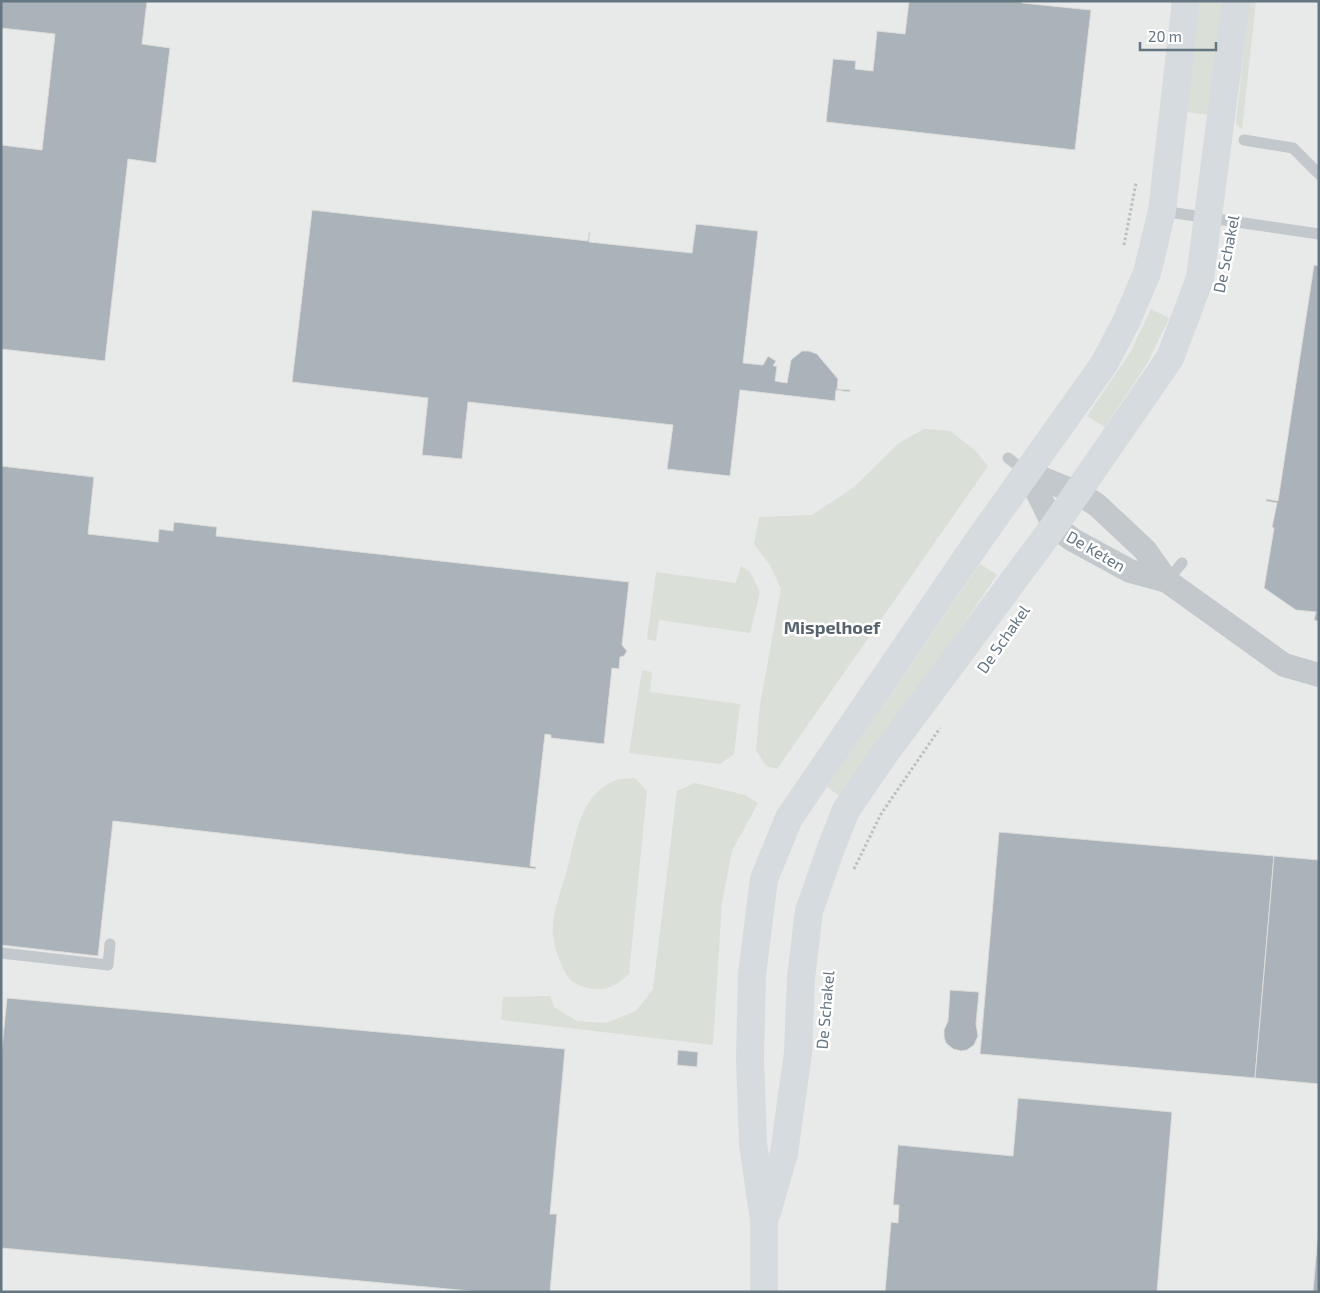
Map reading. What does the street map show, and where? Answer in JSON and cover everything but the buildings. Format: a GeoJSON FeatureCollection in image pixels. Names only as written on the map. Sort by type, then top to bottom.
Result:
{"type":"FeatureCollection","features":[{"type":"Feature","properties":{"kind":"street","name":"De Schakel"},"geometry":{"type":"LineString","coordinates":[[764,1292],[764,1220],[753,1144],[750,1058],[752,975],[764,879],[789,818],[976,544],[1018,466],[1104,364],[1127,320],[1147,273],[1162,211],[1186,1]]}},
{"type":"Feature","properties":{"kind":"street","name":"De Schakel"},"geometry":{"type":"LineString","coordinates":[[764,1220],[784,1154],[798,1053],[801,978],[809,911],[831,848],[846,810],[883,756],[1078,493],[1170,358],[1200,278],[1236,1]]}},
{"type":"Feature","properties":{"kind":"street","name":"De Keten"},"geometry":{"type":"LineString","coordinates":[[1018,466],[1078,493],[1097,505],[1144,550],[1167,581],[1284,666],[1319,675]]}},
{"type":"Feature","properties":{"kind":"street","name":"De Keten"},"geometry":{"type":"LineString","coordinates":[[1018,466],[1054,526],[1073,540],[1130,571],[1167,581]]}},
{"type":"Feature","properties":{"kind":"lane"},"geometry":{"type":"LineString","coordinates":[[1244,140],[1293,148],[1319,174]]}},
{"type":"Feature","properties":{"kind":"lane"},"geometry":{"type":"LineString","coordinates":[[1162,211],[1319,234]]}},
{"type":"Feature","properties":{"kind":"lane"},"geometry":{"type":"LineString","coordinates":[[1167,581],[1182,562]]}},
{"type":"Feature","properties":{"kind":"lane"},"geometry":{"type":"LineString","coordinates":[[1,953],[108,965],[110,944]]}},
{"type":"Feature","properties":{"kind":"path"},"geometry":{"type":"LineString","coordinates":[[852,874],[881,814],[940,727]]}},
{"type":"Feature","properties":{"kind":"shaded area"},"geometry":{"type":"Polygon","coordinates":[[[1,1],[1319,1],[1319,1292],[1,1292],[1,1]]]}},
{"type":"Feature","properties":{"kind":"shaded area"},"geometry":{"type":"Polygon","coordinates":[[[1200,1],[1222,1],[1209,115],[1186,112],[1200,1]]]}},
{"type":"Feature","properties":{"kind":"shaded area"},"geometry":{"type":"Polygon","coordinates":[[[1249,1],[1256,1],[1242,130],[1236,123],[1249,1]]]}},
{"type":"Feature","properties":{"kind":"shaded area"},"geometry":{"type":"Polygon","coordinates":[[[1151,309],[1169,318],[1148,362],[1105,427],[1087,416],[1130,353],[1151,309]]]}},
{"type":"Feature","properties":{"kind":"shaded area"},"geometry":{"type":"Polygon","coordinates":[[[924,429],[950,431],[975,450],[988,466],[777,769],[766,766],[756,750],[760,705],[781,589],[770,565],[754,544],[759,517],[812,515],[853,488],[899,443],[924,429]]]}},
{"type":"Feature","properties":{"kind":"shaded area"},"geometry":{"type":"Polygon","coordinates":[[[980,564],[997,575],[844,799],[827,787],[980,564]]]}},
{"type":"Feature","properties":{"kind":"shaded area"},"geometry":{"type":"Polygon","coordinates":[[[741,566],[750,572],[760,592],[750,633],[659,620],[656,641],[647,639],[656,572],[736,583],[741,566]]]}},
{"type":"Feature","properties":{"kind":"shaded area"},"geometry":{"type":"Polygon","coordinates":[[[642,670],[652,672],[650,692],[740,704],[734,754],[720,764],[629,753],[642,670]]]}},
{"type":"Feature","properties":{"kind":"shaded area"},"geometry":{"type":"Polygon","coordinates":[[[635,778],[647,791],[629,974],[612,987],[601,989],[584,987],[570,979],[556,951],[553,923],[556,905],[581,818],[587,806],[604,787],[618,779],[635,778]]]}},
{"type":"Feature","properties":{"kind":"shaded area"},"geometry":{"type":"Polygon","coordinates":[[[695,783],[745,795],[758,803],[732,851],[722,902],[713,1045],[501,1020],[503,997],[550,996],[555,1008],[577,1021],[606,1023],[636,1011],[653,989],[677,791],[695,783]]]}},
{"type":"Feature","properties":{"kind":"district","name":"Mispelhoef"},"geometry":{"type":"Point","coordinates":[832,628]}}]}
